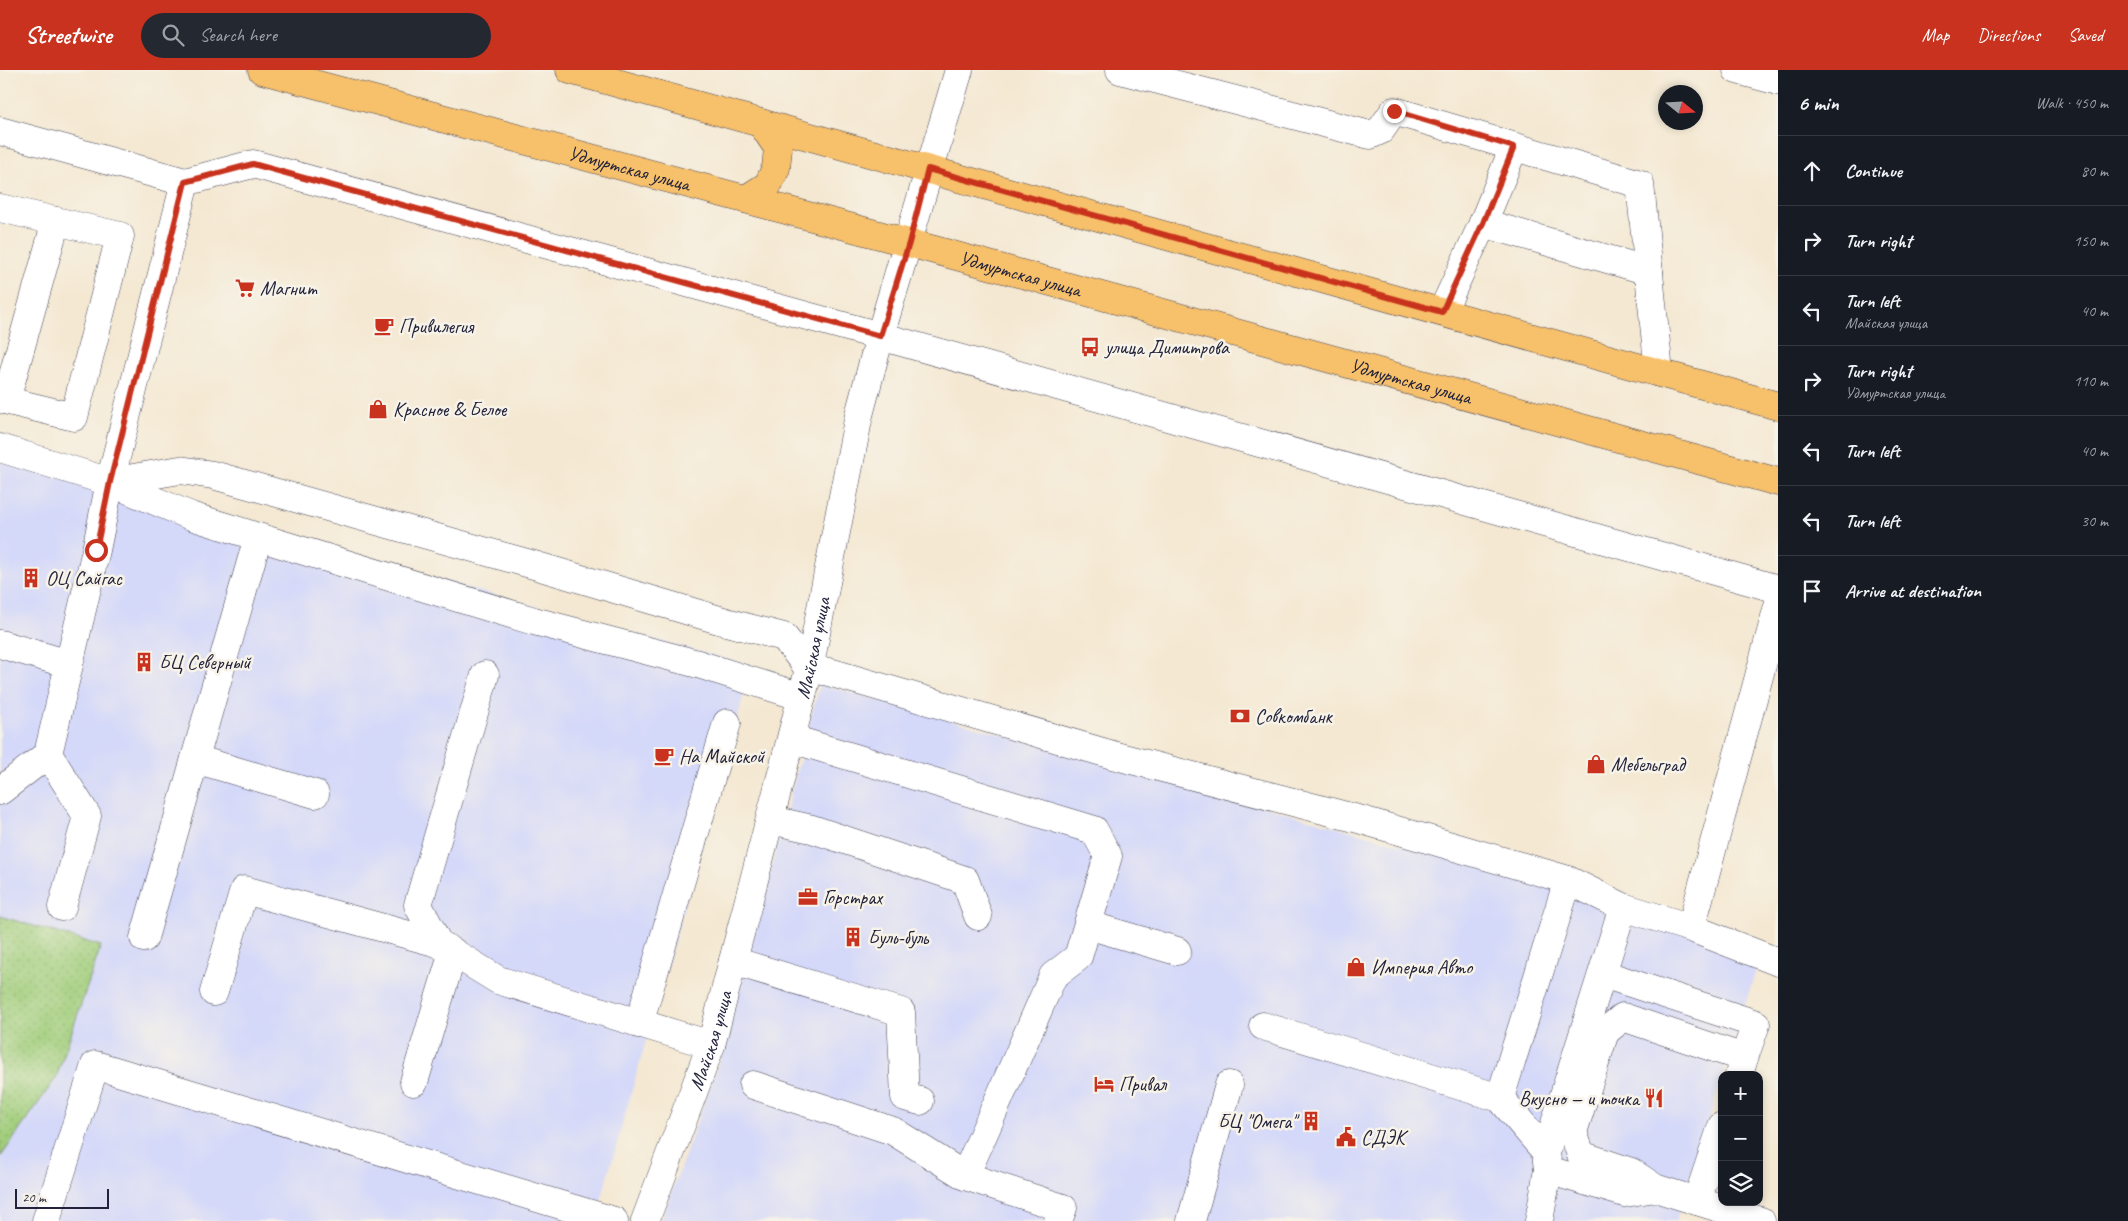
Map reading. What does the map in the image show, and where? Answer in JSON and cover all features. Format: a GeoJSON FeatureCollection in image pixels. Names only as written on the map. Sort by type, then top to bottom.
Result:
{"type":"FeatureCollection","features":[{"type":"Feature","properties":{"kind":"main road","name":"Удмуртская улица"},"geometry":{"type":"LineString","coordinates":[[262,70],[909,243],[1778,482]]}},
{"type":"Feature","properties":{"kind":"main road"},"geometry":{"type":"LineString","coordinates":[[570,70],[1778,406]]}},
{"type":"Feature","properties":{"kind":"main road"},"geometry":{"type":"LineString","coordinates":[[746,199],[768,186],[776,168],[778,148],[762,123]]}},
{"type":"Feature","properties":{"kind":"street","name":"Майская улица"},"geometry":{"type":"LineString","coordinates":[[645,1221],[712,1045],[809,669],[860,415],[880,336],[909,243],[928,169],[959,70]]}},
{"type":"Feature","properties":{"kind":"street"},"geometry":{"type":"LineString","coordinates":[[1120,70],[1370,135],[1381,130],[1394,111],[1640,184],[1659,372]]}},
{"type":"Feature","properties":{"kind":"street"},"geometry":{"type":"LineString","coordinates":[[1738,70],[1777,77]]}},
{"type":"Feature","properties":{"kind":"street"},"geometry":{"type":"LineString","coordinates":[[0,130],[185,182],[253,164],[880,336],[1778,589]]}},
{"type":"Feature","properties":{"kind":"street"},"geometry":{"type":"LineString","coordinates":[[1442,312],[1483,223],[1514,147]]}},
{"type":"Feature","properties":{"kind":"street"},"geometry":{"type":"LineString","coordinates":[[0,791],[48,754],[110,482],[185,182]]}},
{"type":"Feature","properties":{"kind":"street"},"geometry":{"type":"LineString","coordinates":[[0,208],[56,221],[120,236],[74,417],[3,400],[56,221]]}},
{"type":"Feature","properties":{"kind":"street"},"geometry":{"type":"LineString","coordinates":[[1483,223],[1649,271]]}},
{"type":"Feature","properties":{"kind":"street"},"geometry":{"type":"LineString","coordinates":[[0,448],[110,482],[191,516],[258,537],[534,622],[698,664],[802,697]]}},
{"type":"Feature","properties":{"kind":"street"},"geometry":{"type":"LineString","coordinates":[[110,482],[180,470],[213,475],[525,562],[726,622],[784,637],[809,669],[829,672],[1116,756],[1362,820],[1568,880],[1623,907],[1691,928],[1778,962]]}},
{"type":"Feature","properties":{"kind":"street"},"geometry":{"type":"LineString","coordinates":[[144,938],[258,537]]}},
{"type":"Feature","properties":{"kind":"street"},"geometry":{"type":"LineString","coordinates":[[1691,928],[1778,606]]}},
{"type":"Feature","properties":{"kind":"street"},"geometry":{"type":"LineString","coordinates":[[0,644],[69,664]]}},
{"type":"Feature","properties":{"kind":"street"},"geometry":{"type":"LineString","coordinates":[[414,1082],[445,947],[418,905],[485,675]]}},
{"type":"Feature","properties":{"kind":"street"},"geometry":{"type":"LineString","coordinates":[[639,1024],[728,723]]}},
{"type":"Feature","properties":{"kind":"street"},"geometry":{"type":"LineString","coordinates":[[792,739],[1094,830],[1108,856],[1078,957],[1053,976],[965,1176]]}},
{"type":"Feature","properties":{"kind":"street"},"geometry":{"type":"LineString","coordinates":[[48,754],[87,816],[62,907]]}},
{"type":"Feature","properties":{"kind":"street"},"geometry":{"type":"LineString","coordinates":[[195,759],[315,794]]}},
{"type":"Feature","properties":{"kind":"street"},"geometry":{"type":"LineString","coordinates":[[771,820],[812,829],[965,880],[978,916]]}},
{"type":"Feature","properties":{"kind":"street"},"geometry":{"type":"LineString","coordinates":[[1500,1098],[1568,880]]}},
{"type":"Feature","properties":{"kind":"street"},"geometry":{"type":"LineString","coordinates":[[214,992],[244,890],[445,947],[498,980],[712,1045]]}},
{"type":"Feature","properties":{"kind":"street"},"geometry":{"type":"LineString","coordinates":[[1539,1221],[1547,1161],[1623,907]]}},
{"type":"Feature","properties":{"kind":"street"},"geometry":{"type":"LineString","coordinates":[[1088,925],[1177,951]]}},
{"type":"Feature","properties":{"kind":"street"},"geometry":{"type":"LineString","coordinates":[[733,961],[901,1012],[905,1097],[920,1101]]}},
{"type":"Feature","properties":{"kind":"street"},"geometry":{"type":"LineString","coordinates":[[1603,974],[1756,1024],[1742,1066],[1623,1017],[1605,1032],[1573,1132],[1581,1155],[1632,1172],[1655,1188],[1761,1221]]}},
{"type":"Feature","properties":{"kind":"street"},"geometry":{"type":"LineString","coordinates":[[1263,1026],[1500,1098],[1547,1161],[1625,1193],[1655,1188]]}},
{"type":"Feature","properties":{"kind":"street"},"geometry":{"type":"LineString","coordinates":[[46,1221],[95,1065],[614,1221]]}},
{"type":"Feature","properties":{"kind":"street"},"geometry":{"type":"LineString","coordinates":[[753,1085],[893,1131],[965,1176],[1062,1208],[1058,1221]]}},
{"type":"Feature","properties":{"kind":"street"},"geometry":{"type":"LineString","coordinates":[[1191,1221],[1228,1085]]}},
{"type":"Feature","properties":{"kind":"street"},"geometry":{"type":"LineString","coordinates":[[1697,1201],[1718,1138]]}},
{"type":"Feature","properties":{"kind":"shaded area"},"geometry":{"type":"Polygon","coordinates":[[[0,461],[128,494],[752,666],[595,1221],[0,1221],[0,1158],[56,1078],[101,947],[0,916],[0,461]]]}},
{"type":"Feature","properties":{"kind":"shaded area"},"geometry":{"type":"Polygon","coordinates":[[[820,684],[1764,945],[1724,1071],[1718,1071],[1718,1089],[1676,1221],[661,1221],[724,1048],[820,684]]]}},
{"type":"Feature","properties":{"kind":"green space"},"geometry":{"type":"Polygon","coordinates":[[[0,916],[101,946],[56,1078],[0,1158],[0,916]]]}},
{"type":"Feature","properties":{"kind":"place","name":"Магнит"},"geometry":{"type":"Point","coordinates":[245,288]}},
{"type":"Feature","properties":{"kind":"place","name":"Привилегия"},"geometry":{"type":"Point","coordinates":[384,326]}},
{"type":"Feature","properties":{"kind":"place","name":"улица Димитрова"},"geometry":{"type":"Point","coordinates":[1090,347]}},
{"type":"Feature","properties":{"kind":"place","name":"Красное & Белое"},"geometry":{"type":"Point","coordinates":[378,409]}},
{"type":"Feature","properties":{"kind":"place","name":"ОЦ Сайгас"},"geometry":{"type":"Point","coordinates":[31,578]}},
{"type":"Feature","properties":{"kind":"place","name":"БЦ Северный"},"geometry":{"type":"Point","coordinates":[144,662]}},
{"type":"Feature","properties":{"kind":"place","name":"Совкомбанк"},"geometry":{"type":"Point","coordinates":[1240,716]}},
{"type":"Feature","properties":{"kind":"place","name":"На Майской"},"geometry":{"type":"Point","coordinates":[664,756]}},
{"type":"Feature","properties":{"kind":"place","name":"Мебельград"},"geometry":{"type":"Point","coordinates":[1596,764]}},
{"type":"Feature","properties":{"kind":"place","name":"Горстрах"},"geometry":{"type":"Point","coordinates":[808,897]}},
{"type":"Feature","properties":{"kind":"place","name":"Буль-буль"},"geometry":{"type":"Point","coordinates":[853,937]}},
{"type":"Feature","properties":{"kind":"place","name":"Империя Авто"},"geometry":{"type":"Point","coordinates":[1356,967]}},
{"type":"Feature","properties":{"kind":"place","name":"Привал"},"geometry":{"type":"Point","coordinates":[1104,1084]}},
{"type":"Feature","properties":{"kind":"place","name":"Вкусно — и точка"},"geometry":{"type":"Point","coordinates":[1654,1098]}},
{"type":"Feature","properties":{"kind":"place","name":"БЦ \"Омега\""},"geometry":{"type":"Point","coordinates":[1311,1121]}},
{"type":"Feature","properties":{"kind":"place","name":"СДЭК"},"geometry":{"type":"Point","coordinates":[1346,1137]}},
{"type":"Feature","properties":{"kind":"route"},"geometry":{"type":"LineString","coordinates":[[96,550],[110,482],[185,182],[253,164],[880,336],[909,243],[928,169],[1442,312],[1483,223],[1514,147],[1394,111]]}}]}
